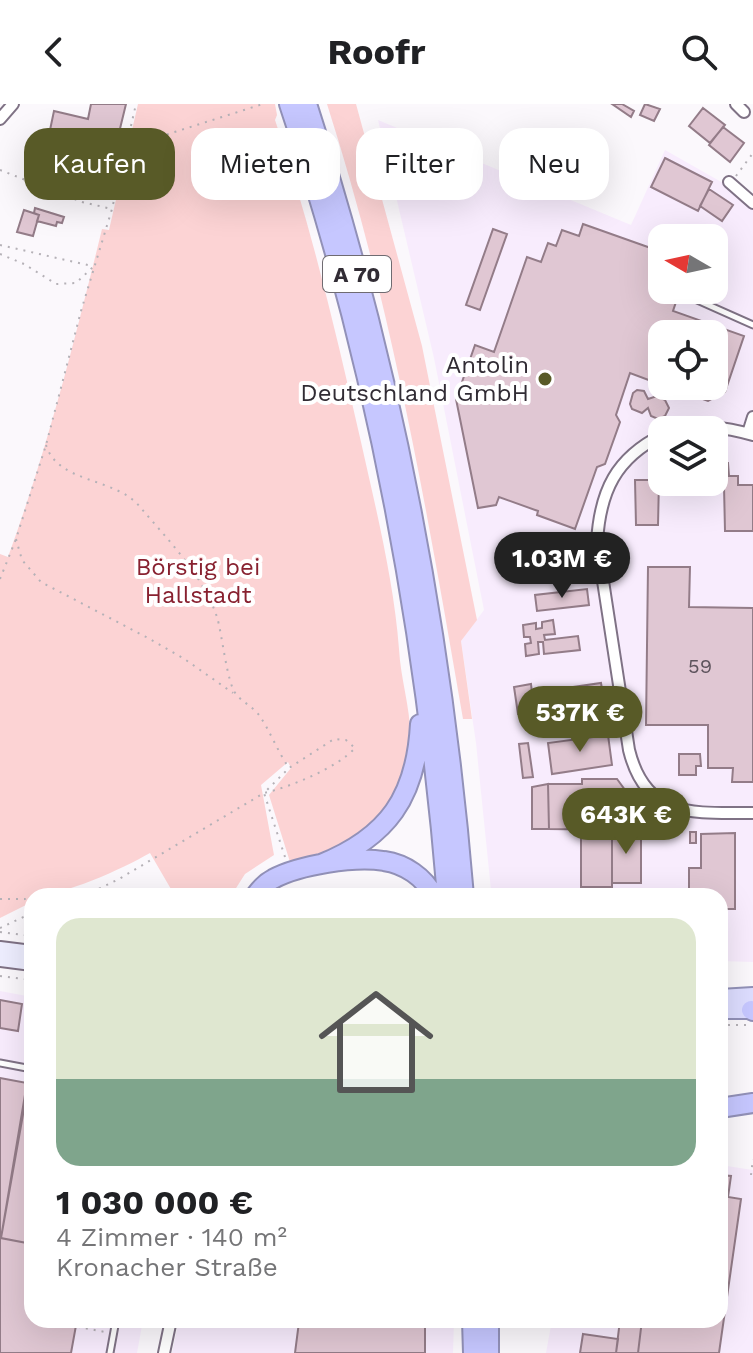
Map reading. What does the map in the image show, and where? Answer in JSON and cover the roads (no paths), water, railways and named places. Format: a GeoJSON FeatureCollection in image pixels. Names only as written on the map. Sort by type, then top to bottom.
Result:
{"type":"FeatureCollection","features":[{"type":"Feature","properties":{"kind":"highway","name":"A 70"},"geometry":{"type":"LineString","coordinates":[[289,104],[337,260],[382,453],[422,676],[446,888]]}},
{"type":"Feature","properties":{"kind":"highway","name":"A 70"},"geometry":{"type":"LineString","coordinates":[[307,104],[353,257],[397,447],[441,693],[463,888]]}},
{"type":"Feature","properties":{"kind":"highway"},"geometry":{"type":"LineString","coordinates":[[263,888],[273,878],[342,856],[370,839],[399,805],[417,756],[422,676]]}},
{"type":"Feature","properties":{"kind":"highway"},"geometry":{"type":"LineString","coordinates":[[321,864],[387,861],[416,874],[427,888]]}},
{"type":"Feature","properties":{"kind":"highway"},"geometry":{"type":"LineString","coordinates":[[728,1107],[753,1103]]}},
{"type":"Feature","properties":{"kind":"highway"},"geometry":{"type":"LineString","coordinates":[[472,1328],[473,1353]]}},
{"type":"Feature","properties":{"kind":"highway"},"geometry":{"type":"LineString","coordinates":[[489,1328],[489,1353]]}},
{"type":"Feature","properties":{"kind":"main road"},"geometry":{"type":"LineString","coordinates":[[0,949],[24,952]]}},
{"type":"Feature","properties":{"kind":"main road"},"geometry":{"type":"LineString","coordinates":[[0,959],[24,962]]}},
{"type":"Feature","properties":{"kind":"main road"},"geometry":{"type":"LineString","coordinates":[[728,1001],[753,1011]]}},
{"type":"Feature","properties":{"kind":"main road"},"geometry":{"type":"LineString","coordinates":[[728,1010],[753,1011]]}},
{"type":"Feature","properties":{"kind":"street"},"geometry":{"type":"LineString","coordinates":[[0,119],[13,104]]}},
{"type":"Feature","properties":{"kind":"street"},"geometry":{"type":"LineString","coordinates":[[730,182],[753,203]]}},
{"type":"Feature","properties":{"kind":"street"},"geometry":{"type":"LineString","coordinates":[[728,430],[750,434],[753,417]]}},
{"type":"Feature","properties":{"kind":"street"},"geometry":{"type":"LineString","coordinates":[[648,442],[614,475],[603,498],[598,522],[597,542],[632,761],[646,788],[659,800],[677,809],[697,813],[753,813]]}},
{"type":"Feature","properties":{"kind":"street"},"geometry":{"type":"LineString","coordinates":[[164,1353],[169,1328]]}},
{"type":"Feature","properties":{"kind":"lane"},"geometry":{"type":"LineString","coordinates":[[706,304],[753,325]]}},
{"type":"Feature","properties":{"kind":"lane"},"geometry":{"type":"LineString","coordinates":[[0,1063],[24,1068]]}},
{"type":"Feature","properties":{"kind":"lane"},"geometry":{"type":"LineString","coordinates":[[110,1353],[114,1328]]}},
{"type":"Feature","properties":{"kind":"place","name":"Antolin Deutschland GmbH"},"geometry":{"type":"Point","coordinates":[545,379]}},
{"type":"Feature","properties":{"kind":"park label","name":"Börstig bei Hallstadt"},"geometry":{"type":"Point","coordinates":[198,581]}}]}
